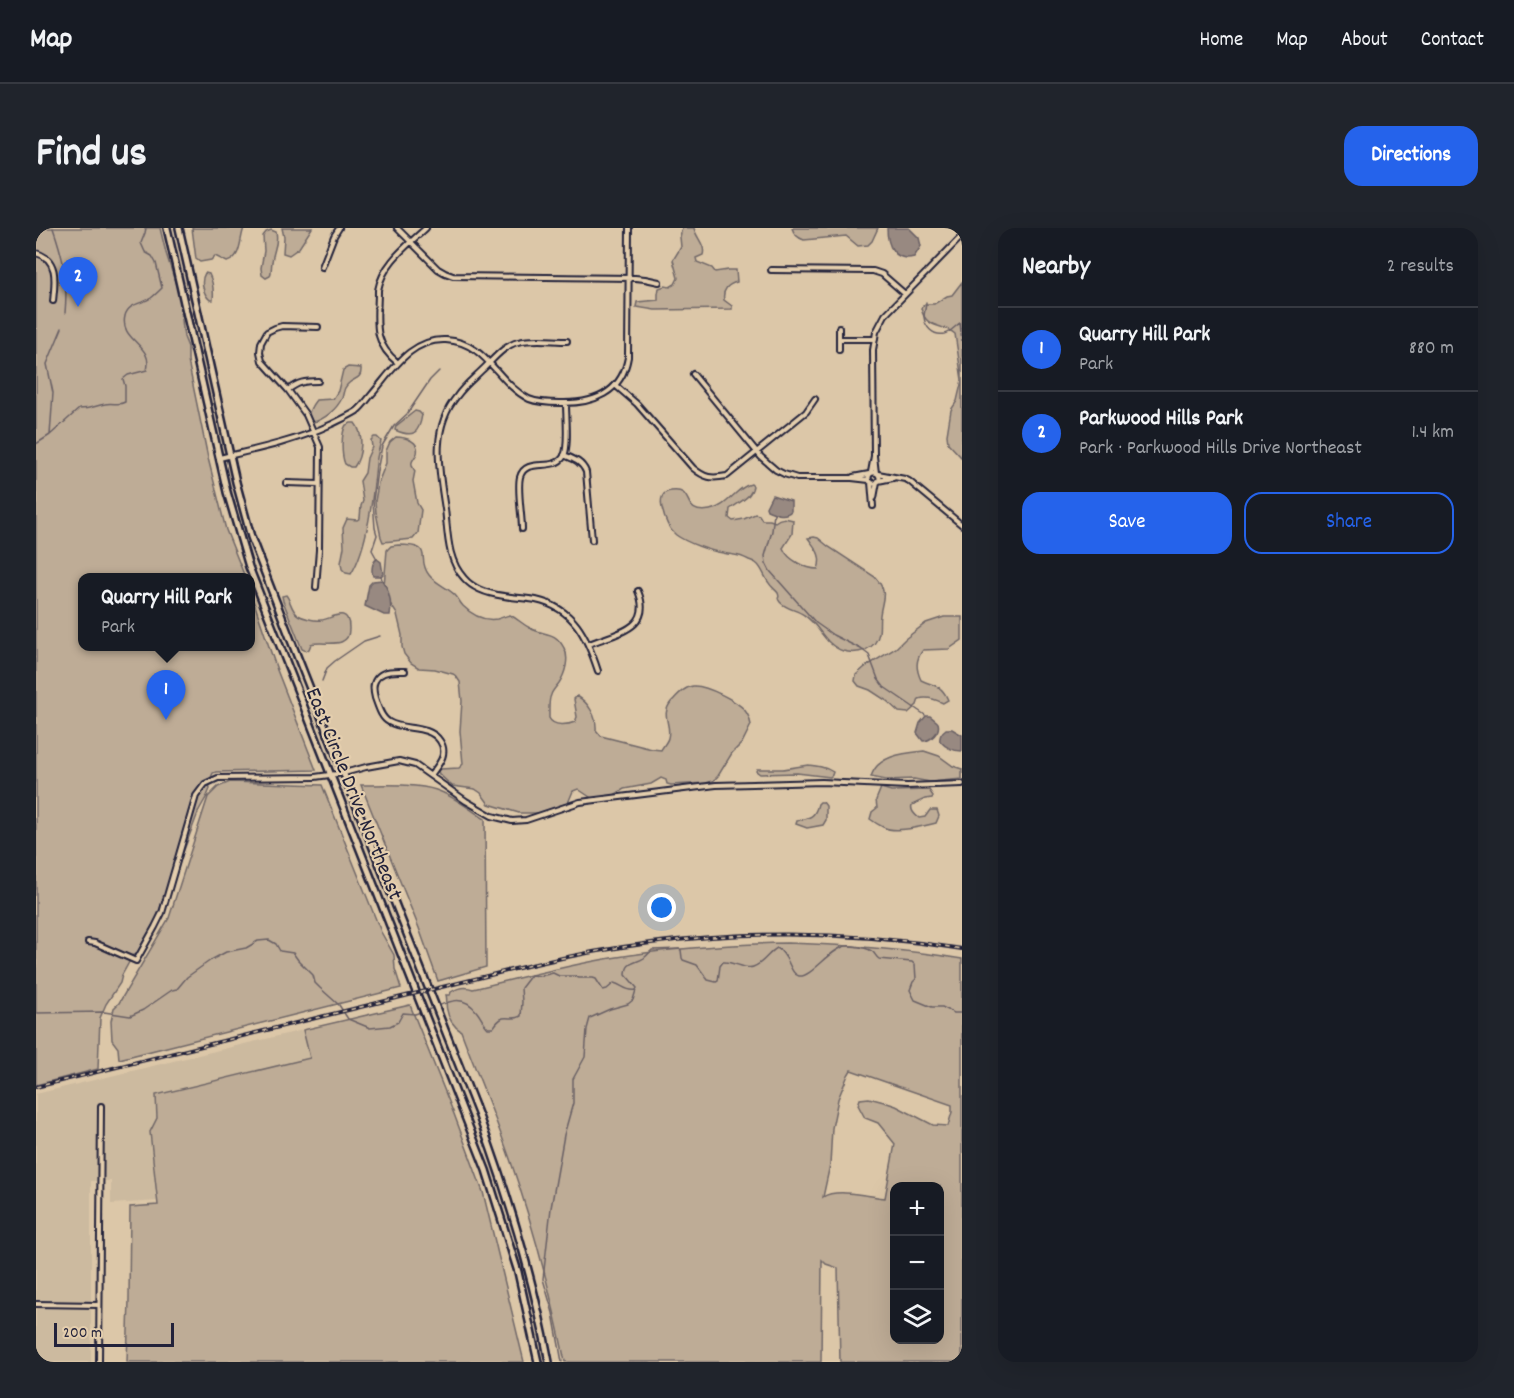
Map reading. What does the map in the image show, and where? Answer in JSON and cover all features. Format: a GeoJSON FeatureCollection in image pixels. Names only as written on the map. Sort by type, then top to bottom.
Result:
{"type":"FeatureCollection","features":[{"type":"Feature","properties":{"kind":"main road","name":"East Circle Drive Northeast"},"geometry":{"type":"LineString","coordinates":[[167,228],[219,458],[235,522],[251,573]]}},
{"type":"Feature","properties":{"kind":"main road","name":"East Circle Drive Northeast"},"geometry":{"type":"LineString","coordinates":[[179,228],[230,456],[260,563],[491,1149],[513,1213],[532,1282],[549,1362]]}},
{"type":"Feature","properties":{"kind":"main road","name":"East Circle Drive Northeast"},"geometry":{"type":"LineString","coordinates":[[255,582],[478,1148],[518,1272],[538,1362]]}},
{"type":"Feature","properties":{"kind":"street"},"geometry":{"type":"LineString","coordinates":[[322,267],[339,228]]}},
{"type":"Feature","properties":{"kind":"street"},"geometry":{"type":"LineString","coordinates":[[397,228],[438,269],[453,276],[629,278],[659,282]]}},
{"type":"Feature","properties":{"kind":"street"},"geometry":{"type":"LineString","coordinates":[[398,363],[386,352],[379,338],[378,290],[387,266],[426,228]]}},
{"type":"Feature","properties":{"kind":"street"},"geometry":{"type":"LineString","coordinates":[[219,458],[295,440],[358,410],[407,354],[418,345],[432,341],[458,341],[470,346],[480,352],[516,390],[528,398],[546,403],[579,404],[604,395],[615,385],[625,369],[628,357],[629,228]]}},
{"type":"Feature","properties":{"kind":"street"},"geometry":{"type":"LineString","coordinates":[[874,474],[874,339],[878,327],[885,315],[962,237]]}},
{"type":"Feature","properties":{"kind":"street"},"geometry":{"type":"LineString","coordinates":[[36,253],[45,257],[55,272],[53,301]]}},
{"type":"Feature","properties":{"kind":"street"},"geometry":{"type":"LineString","coordinates":[[771,270],[873,271],[882,274],[905,294]]}},
{"type":"Feature","properties":{"kind":"street"},"geometry":{"type":"LineString","coordinates":[[316,587],[319,550],[320,447],[306,415],[288,390],[262,361],[260,352],[261,343],[267,332],[275,328],[318,327]]}},
{"type":"Feature","properties":{"kind":"street"},"geometry":{"type":"LineString","coordinates":[[839,328],[839,350]]}},
{"type":"Feature","properties":{"kind":"street"},"geometry":{"type":"LineString","coordinates":[[839,339],[874,339]]}},
{"type":"Feature","properties":{"kind":"street"},"geometry":{"type":"LineString","coordinates":[[567,341],[526,340],[516,342],[490,363],[455,398],[447,413],[441,428],[438,465],[452,560],[464,579],[484,592],[536,600],[555,607],[575,622],[583,632],[598,671]]}},
{"type":"Feature","properties":{"kind":"street"},"geometry":{"type":"LineString","coordinates":[[693,374],[757,452],[776,470],[804,478],[852,478],[870,481],[894,478]]}},
{"type":"Feature","properties":{"kind":"street"},"geometry":{"type":"LineString","coordinates":[[288,390],[296,383],[318,381]]}},
{"type":"Feature","properties":{"kind":"street"},"geometry":{"type":"LineString","coordinates":[[615,385],[637,404],[693,468],[708,478],[727,476],[806,412],[815,399]]}},
{"type":"Feature","properties":{"kind":"street"},"geometry":{"type":"LineString","coordinates":[[522,529],[521,473],[529,466],[557,463],[564,455],[566,404]]}},
{"type":"Feature","properties":{"kind":"street"},"geometry":{"type":"LineString","coordinates":[[564,455],[584,466],[586,472],[592,540]]}},
{"type":"Feature","properties":{"kind":"street"},"geometry":{"type":"LineString","coordinates":[[874,474],[879,477],[873,504],[868,477],[874,474]]}},
{"type":"Feature","properties":{"kind":"street"},"geometry":{"type":"LineString","coordinates":[[852,478],[874,474],[905,479],[962,525]]}},
{"type":"Feature","properties":{"kind":"street"},"geometry":{"type":"LineString","coordinates":[[286,483],[320,484]]}},
{"type":"Feature","properties":{"kind":"street"},"geometry":{"type":"LineString","coordinates":[[589,644],[623,630],[640,618],[643,606],[638,591]]}},
{"type":"Feature","properties":{"kind":"street"},"geometry":{"type":"LineString","coordinates":[[405,671],[390,671],[381,675],[375,680],[373,690],[382,716],[388,722],[425,731],[440,741],[443,757],[431,775]]}},
{"type":"Feature","properties":{"kind":"street"},"geometry":{"type":"LineString","coordinates":[[88,942],[136,962],[162,913],[198,791],[205,784],[222,778],[332,775],[399,761],[415,765],[466,801],[492,816],[512,821],[526,820],[580,802],[716,786],[822,782],[907,786],[962,784]]}},
{"type":"Feature","properties":{"kind":"street"},"geometry":{"type":"LineString","coordinates":[[99,1362],[101,1106]]}},
{"type":"Feature","properties":{"kind":"street"},"geometry":{"type":"LineString","coordinates":[[36,1304],[99,1305]]}},
{"type":"Feature","properties":{"kind":"shaded area"},"geometry":{"type":"Polygon","coordinates":[[[36,228],[160,228],[179,294],[184,337],[188,347],[188,361],[208,458],[226,530],[243,573],[78,573],[78,651],[255,651],[255,606],[316,770],[213,773],[209,782],[210,789],[199,810],[178,866],[171,876],[157,917],[140,950],[133,955],[100,1018],[98,1069],[36,1085],[36,228]]]}},
{"type":"Feature","properties":{"kind":"shaded area"},"geometry":{"type":"Polygon","coordinates":[[[192,228],[244,228],[238,252],[232,260],[227,262],[215,256],[211,260],[200,262],[196,259],[192,228]]]}},
{"type":"Feature","properties":{"kind":"shaded area"},"geometry":{"type":"Polygon","coordinates":[[[282,228],[312,228],[299,248],[289,255],[283,253],[282,228]]]}},
{"type":"Feature","properties":{"kind":"shaded area"},"geometry":{"type":"Polygon","coordinates":[[[682,228],[694,228],[702,245],[703,255],[696,258],[697,262],[712,268],[715,272],[736,270],[737,282],[728,286],[724,293],[724,300],[732,306],[732,309],[655,310],[636,307],[637,302],[658,300],[659,288],[675,284],[678,278],[673,260],[681,247],[682,228]]]}},
{"type":"Feature","properties":{"kind":"shaded area"},"geometry":{"type":"Polygon","coordinates":[[[792,228],[878,228],[868,245],[858,246],[846,236],[804,240],[796,236],[792,228]]]}},
{"type":"Feature","properties":{"kind":"shaded area"},"geometry":{"type":"Polygon","coordinates":[[[887,228],[909,228],[919,238],[921,246],[914,257],[901,257],[893,251],[888,240],[887,228]]]}},
{"type":"Feature","properties":{"kind":"shaded area"},"geometry":{"type":"Polygon","coordinates":[[[271,230],[276,232],[277,240],[271,274],[266,278],[262,275],[261,268],[264,251],[263,236],[271,230]]]}},
{"type":"Feature","properties":{"kind":"shaded area"},"geometry":{"type":"Polygon","coordinates":[[[205,273],[209,274],[211,280],[213,300],[210,300],[204,291],[205,273]]]}},
{"type":"Feature","properties":{"kind":"shaded area"},"geometry":{"type":"Polygon","coordinates":[[[962,282],[962,380],[955,334],[927,320],[921,308],[925,304],[934,304],[952,295],[962,282]]]}},
{"type":"Feature","properties":{"kind":"shaded area"},"geometry":{"type":"Polygon","coordinates":[[[348,367],[361,368],[360,375],[346,387],[334,410],[313,422],[308,417],[313,404],[316,400],[333,399],[338,391],[343,370],[348,367]]]}},
{"type":"Feature","properties":{"kind":"shaded area"},"geometry":{"type":"Polygon","coordinates":[[[962,380],[962,458],[948,443],[947,435],[951,410],[957,401],[962,380]]]}},
{"type":"Feature","properties":{"kind":"shaded area"},"geometry":{"type":"Polygon","coordinates":[[[415,411],[422,415],[414,433],[406,434],[395,430],[396,426],[415,411]]]}},
{"type":"Feature","properties":{"kind":"shaded area"},"geometry":{"type":"Polygon","coordinates":[[[351,423],[355,423],[361,439],[359,457],[354,467],[345,464],[342,450],[344,429],[351,423]]]}},
{"type":"Feature","properties":{"kind":"shaded area"},"geometry":{"type":"Polygon","coordinates":[[[374,437],[381,441],[376,461],[369,521],[362,550],[351,574],[342,569],[343,528],[347,519],[360,518],[363,501],[360,481],[365,473],[367,458],[372,447],[371,440],[374,437]]]}},
{"type":"Feature","properties":{"kind":"shaded area"},"geometry":{"type":"Polygon","coordinates":[[[396,437],[407,439],[416,445],[417,453],[412,461],[415,471],[413,481],[417,503],[421,510],[418,533],[413,539],[383,542],[375,501],[378,483],[386,463],[386,451],[390,442],[396,437]]]}},
{"type":"Feature","properties":{"kind":"shaded area"},"geometry":{"type":"Polygon","coordinates":[[[751,484],[753,486],[750,494],[730,509],[729,518],[733,521],[755,514],[759,515],[762,520],[775,522],[783,518],[793,520],[792,534],[783,548],[793,560],[803,566],[818,569],[819,556],[808,538],[818,538],[875,577],[882,587],[884,596],[879,633],[874,644],[866,650],[843,651],[831,644],[809,619],[780,602],[778,593],[756,563],[742,556],[712,550],[686,541],[676,535],[667,523],[661,502],[662,496],[668,492],[683,493],[691,506],[701,511],[722,505],[741,489],[751,484]]]}},
{"type":"Feature","properties":{"kind":"shaded area"},"geometry":{"type":"Polygon","coordinates":[[[772,495],[791,501],[791,511],[782,515],[767,510],[766,507],[772,495]]]}},
{"type":"Feature","properties":{"kind":"shaded area"},"geometry":{"type":"Polygon","coordinates":[[[391,546],[417,547],[421,550],[425,569],[429,575],[452,592],[474,615],[497,619],[510,615],[530,628],[553,636],[561,642],[567,661],[563,675],[549,700],[549,718],[554,723],[575,722],[577,717],[574,699],[577,696],[591,711],[596,730],[601,736],[661,750],[669,733],[666,716],[668,707],[684,690],[699,686],[730,699],[743,708],[751,725],[742,743],[732,753],[713,781],[671,785],[661,778],[651,784],[624,789],[611,797],[593,799],[578,789],[573,791],[568,803],[539,813],[519,813],[489,804],[475,789],[452,786],[438,771],[459,768],[463,764],[460,682],[453,674],[419,668],[411,663],[404,654],[397,614],[389,602],[384,586],[387,550],[391,546]]]}},
{"type":"Feature","properties":{"kind":"shaded area"},"geometry":{"type":"Polygon","coordinates":[[[377,559],[381,562],[383,574],[373,576],[372,566],[377,559]]]}},
{"type":"Feature","properties":{"kind":"shaded area"},"geometry":{"type":"Polygon","coordinates":[[[382,580],[389,597],[390,615],[384,615],[365,606],[369,585],[373,581],[382,580]]]}},
{"type":"Feature","properties":{"kind":"shaded area"},"geometry":{"type":"Polygon","coordinates":[[[286,595],[294,611],[303,617],[318,620],[338,615],[346,617],[349,628],[345,640],[335,643],[311,644],[306,651],[302,649],[283,601],[282,596],[286,595]]]}},
{"type":"Feature","properties":{"kind":"shaded area"},"geometry":{"type":"Polygon","coordinates":[[[944,617],[962,617],[962,640],[949,649],[923,650],[917,665],[921,680],[940,688],[948,700],[943,703],[931,698],[922,698],[908,713],[899,712],[887,701],[859,686],[855,681],[856,675],[865,667],[896,648],[926,623],[944,617]]]}},
{"type":"Feature","properties":{"kind":"shaded area"},"geometry":{"type":"Polygon","coordinates":[[[926,716],[930,716],[939,726],[934,735],[923,741],[917,733],[920,723],[926,716]]]}},
{"type":"Feature","properties":{"kind":"shaded area"},"geometry":{"type":"Polygon","coordinates":[[[946,729],[952,729],[962,735],[962,751],[950,749],[940,741],[941,734],[946,729]]]}},
{"type":"Feature","properties":{"kind":"shaded area"},"geometry":{"type":"Polygon","coordinates":[[[924,751],[939,756],[953,766],[962,769],[962,779],[930,782],[871,777],[879,764],[893,756],[924,751]]]}},
{"type":"Feature","properties":{"kind":"shaded area"},"geometry":{"type":"Polygon","coordinates":[[[808,765],[827,769],[833,772],[832,775],[830,777],[797,773],[760,774],[756,771],[757,769],[783,769],[808,765]]]}},
{"type":"Feature","properties":{"kind":"shaded area"},"geometry":{"type":"Polygon","coordinates":[[[230,782],[322,785],[381,932],[394,955],[395,969],[401,988],[119,1059],[118,1048],[112,1040],[111,1021],[114,1008],[169,918],[208,797],[218,787],[230,782]]]}},
{"type":"Feature","properties":{"kind":"shaded area"},"geometry":{"type":"Polygon","coordinates":[[[361,785],[419,786],[436,790],[485,819],[486,967],[438,981],[361,785]]]}},
{"type":"Feature","properties":{"kind":"shaded area"},"geometry":{"type":"Polygon","coordinates":[[[881,788],[891,791],[929,790],[932,798],[912,805],[912,809],[919,818],[925,817],[930,810],[937,810],[939,816],[936,823],[895,830],[883,827],[870,819],[872,812],[877,808],[876,800],[881,788]]]}},
{"type":"Feature","properties":{"kind":"shaded area"},"geometry":{"type":"Polygon","coordinates":[[[820,802],[826,806],[826,820],[823,825],[807,828],[796,824],[797,821],[809,818],[820,802]]]}},
{"type":"Feature","properties":{"kind":"shaded area"},"geometry":{"type":"Polygon","coordinates":[[[810,944],[875,948],[962,959],[962,1362],[840,1362],[838,1268],[822,1260],[821,1362],[565,1362],[541,1259],[518,1184],[461,1031],[449,1016],[446,1008],[446,995],[450,995],[456,989],[473,989],[611,958],[677,949],[810,944]],[[851,1070],[838,1099],[832,1128],[830,1165],[823,1197],[829,1194],[844,1193],[885,1198],[895,1144],[878,1123],[865,1118],[858,1105],[860,1099],[869,1098],[884,1102],[933,1125],[948,1126],[952,1105],[851,1070]]]}},
{"type":"Feature","properties":{"kind":"shaded area"},"geometry":{"type":"Polygon","coordinates":[[[410,1005],[483,1192],[524,1362],[127,1362],[130,1207],[158,1205],[150,1132],[157,1118],[156,1095],[310,1058],[303,1030],[410,1005]]]}},
{"type":"Feature","properties":{"kind":"shaded area"},"geometry":{"type":"Polygon","coordinates":[[[303,1030],[310,1058],[156,1095],[157,1118],[150,1132],[158,1201],[111,1204],[111,1181],[91,1181],[91,1362],[36,1362],[36,1094],[303,1030]]]}},
{"type":"Feature","properties":{"kind":"waterway"},"geometry":{"type":"LineString","coordinates":[[53,228],[64,270],[65,313]]}},
{"type":"Feature","properties":{"kind":"waterway"},"geometry":{"type":"LineString","coordinates":[[36,444],[50,435],[79,409],[125,402],[123,379],[128,375],[147,370],[146,354],[131,337],[125,324],[125,316],[129,309],[151,298],[162,288],[156,263],[152,256],[145,252],[141,243],[146,228]]}},
{"type":"Feature","properties":{"kind":"waterway"},"geometry":{"type":"LineString","coordinates":[[926,302],[924,317],[930,330],[936,334],[944,334],[960,323],[962,342]]}},
{"type":"Feature","properties":{"kind":"waterway"},"geometry":{"type":"LineString","coordinates":[[50,435],[53,393],[47,364],[62,328]]}},
{"type":"Feature","properties":{"kind":"waterway"},"geometry":{"type":"LineString","coordinates":[[377,559],[372,550],[377,535],[373,501],[382,446],[394,426],[407,414],[430,380],[439,371]]}},
{"type":"Feature","properties":{"kind":"waterway"},"geometry":{"type":"LineString","coordinates":[[774,513],[765,556],[770,571],[816,623],[869,655],[878,679],[884,687],[925,715]]}},
{"type":"Feature","properties":{"kind":"waterway"},"geometry":{"type":"LineString","coordinates":[[381,576],[382,580]]}},
{"type":"Feature","properties":{"kind":"waterway"},"geometry":{"type":"LineString","coordinates":[[322,681],[327,668],[335,661],[364,641],[380,636]]}},
{"type":"Feature","properties":{"kind":"waterway"},"geometry":{"type":"LineString","coordinates":[[36,1013],[104,1012],[130,1016],[177,989],[187,977],[211,960],[226,952],[246,948],[258,941],[269,940],[276,944],[280,951],[293,953],[313,975],[315,983],[339,1005],[348,1019],[370,1028],[390,1026],[398,1022],[403,1013],[421,1012]]}},
{"type":"Feature","properties":{"kind":"waterway"},"geometry":{"type":"LineString","coordinates":[[425,1011],[459,1000],[471,1005],[488,1028],[493,1028],[503,1018],[521,1016],[521,988],[531,975],[541,976],[553,973],[559,976],[593,978],[603,990],[614,983],[636,990],[637,988],[626,975],[629,965],[644,958],[652,950],[679,949],[683,960],[697,965],[708,980],[716,982],[723,962],[753,967],[777,948],[784,955],[793,972],[799,976],[809,973],[840,948],[849,946],[870,950],[879,959],[912,962],[915,965],[916,979],[910,990],[915,1000],[932,1007],[942,1007],[954,1013],[962,1013]]}},
{"type":"Feature","properties":{"kind":"waterway"},"geometry":{"type":"LineString","coordinates":[[562,1362],[553,1313],[543,1279],[551,1208],[564,1135],[573,1103],[573,1079],[585,1057],[590,1018],[628,1004],[633,1000],[636,990]]}},
{"type":"Feature","properties":{"kind":"railway"},"geometry":{"type":"LineString","coordinates":[[36,1087],[531,965],[638,945],[746,935],[800,935],[908,941],[962,949]]}},
{"type":"Feature","properties":{"kind":"place","name":"Parkwood Hills Park"},"geometry":{"type":"Point","coordinates":[78,307]}},
{"type":"Feature","properties":{"kind":"place","name":"Quarry Hill Park"},"geometry":{"type":"Point","coordinates":[166,720]}}]}
